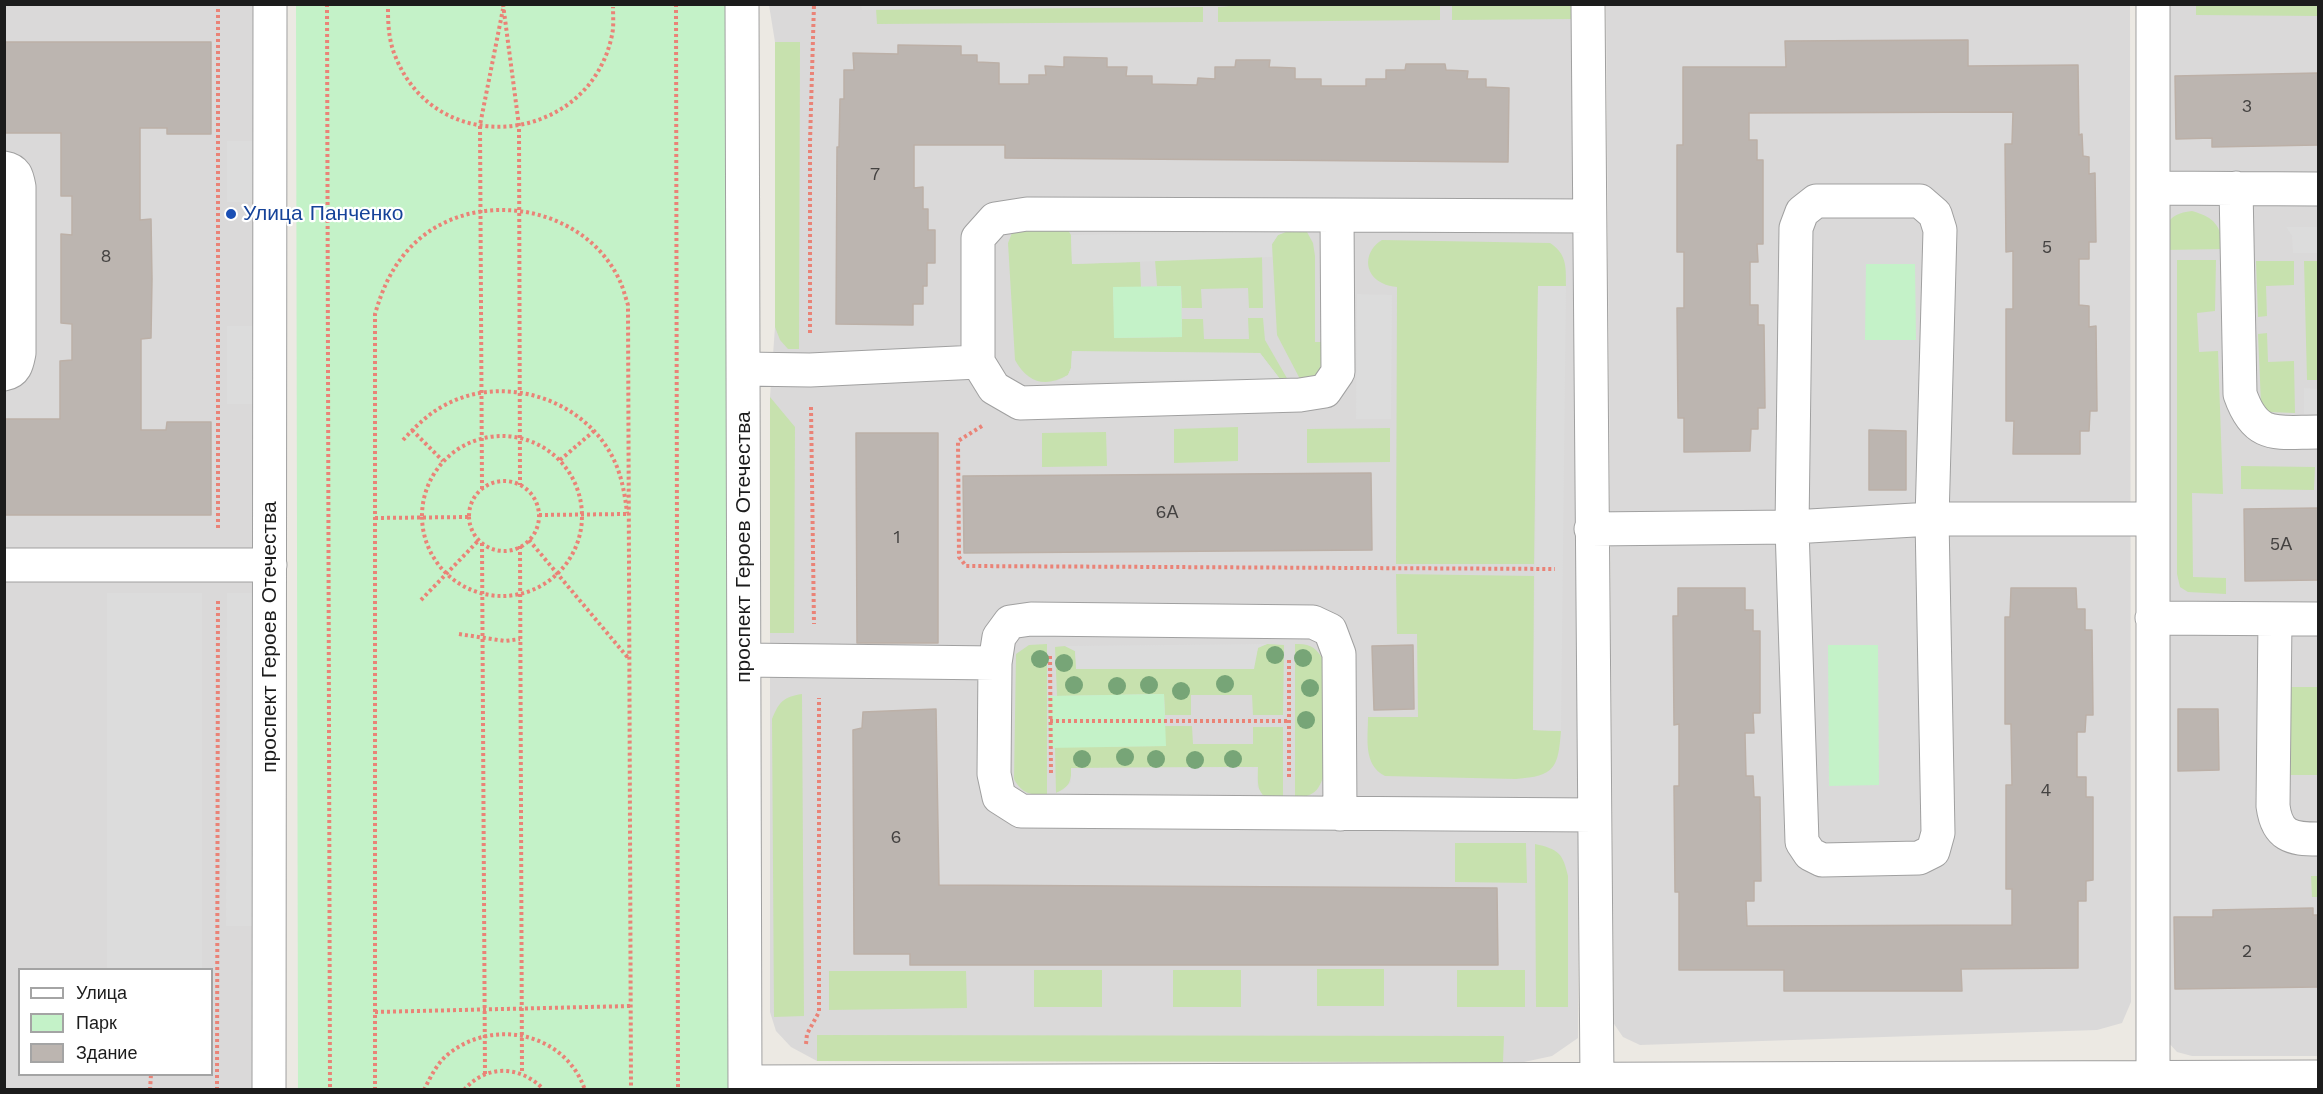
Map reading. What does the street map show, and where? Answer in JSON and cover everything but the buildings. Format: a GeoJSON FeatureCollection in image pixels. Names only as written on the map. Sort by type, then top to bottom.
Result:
{"type":"FeatureCollection","features":[{"type":"Feature","properties":{"kind":"street","name":"проспект Героев Отечества"},"geometry":{"type":"LineString","coordinates":[[269,1089],[270,4]]}},
{"type":"Feature","properties":{"kind":"street","name":"проспект Героев Отечества"},"geometry":{"type":"LineString","coordinates":[[742,4],[745,1086]]}},
{"type":"Feature","properties":{"kind":"street"},"geometry":{"type":"LineString","coordinates":[[1588,4],[1597,1080]]}},
{"type":"Feature","properties":{"kind":"street"},"geometry":{"type":"LineString","coordinates":[[2153,4],[2153,1076]]}},
{"type":"Feature","properties":{"kind":"street"},"geometry":{"type":"LineString","coordinates":[[4,168],[11,169],[17,176],[19,187],[19,306],[17,366],[10,373],[4,374]]}},
{"type":"Feature","properties":{"kind":"street"},"geometry":{"type":"LineString","coordinates":[[2153,188],[2319,189]]}},
{"type":"Feature","properties":{"kind":"street"},"geometry":{"type":"LineString","coordinates":[[2236,188],[2240,394],[2247,412],[2261,428],[2277,432],[2319,432]]}},
{"type":"Feature","properties":{"kind":"street"},"geometry":{"type":"LineString","coordinates":[[1816,201],[1920,201],[1935,214],[1940,230],[1932,519],[1938,833],[1933,851],[1919,858],[1822,860],[1810,855],[1802,842],[1792,527],[1796,228],[1802,212],[1816,201]]}},
{"type":"Feature","properties":{"kind":"street"},"geometry":{"type":"LineString","coordinates":[[1337,215],[1338,372],[1325,391],[1300,395],[1020,403],[994,388],[978,362],[978,238],[995,219],[1027,214],[1337,215],[1589,216]]}},
{"type":"Feature","properties":{"kind":"street"},"geometry":{"type":"LineString","coordinates":[[744,369],[810,370],[978,362]]}},
{"type":"Feature","properties":{"kind":"street"},"geometry":{"type":"LineString","coordinates":[[1591,529],[1792,527],[1932,519],[2153,519]]}},
{"type":"Feature","properties":{"kind":"street"},"geometry":{"type":"LineString","coordinates":[[4,565],[270,565]]}},
{"type":"Feature","properties":{"kind":"street"},"geometry":{"type":"LineString","coordinates":[[1340,814],[1339,654],[1330,630],[1313,622],[1031,618],[1010,622],[999,637],[995,663],[994,774],[999,797],[1021,811],[1340,814],[1593,815]]}},
{"type":"Feature","properties":{"kind":"street"},"geometry":{"type":"LineString","coordinates":[[2152,618],[2319,619]]}},
{"type":"Feature","properties":{"kind":"street"},"geometry":{"type":"LineString","coordinates":[[2275,619],[2273,806],[2275,821],[2288,836],[2319,840]]}},
{"type":"Feature","properties":{"kind":"street"},"geometry":{"type":"LineString","coordinates":[[744,660],[995,663]]}},
{"type":"Feature","properties":{"kind":"street"},"geometry":{"type":"LineString","coordinates":[[745,1086],[806,1082],[2319,1077]]}},
{"type":"Feature","properties":{"kind":"path"},"geometry":{"type":"LineString","coordinates":[[327,4],[330,1089]]}},
{"type":"Feature","properties":{"kind":"path"},"geometry":{"type":"LineString","coordinates":[[676,4],[678,1089]]}},
{"type":"Feature","properties":{"kind":"path"},"geometry":{"type":"LineString","coordinates":[[806,1082],[807,1034],[819,1012],[819,697],[815,660],[810,370],[810,142],[814,4]]}},
{"type":"Feature","properties":{"kind":"path"},"geometry":{"type":"LineString","coordinates":[[482,489],[480,125],[503,7]]}},
{"type":"Feature","properties":{"kind":"path"},"geometry":{"type":"LineString","coordinates":[[503,7],[519,126],[520,485]]}},
{"type":"Feature","properties":{"kind":"path"},"geometry":{"type":"LineString","coordinates":[[387,9],[389,34],[396,59],[409,81],[426,100],[447,115],[471,124],[499,128],[519,126],[548,117],[571,103],[590,83],[604,60],[612,34],[614,7]]}},
{"type":"Feature","properties":{"kind":"path"},"geometry":{"type":"LineString","coordinates":[[375,1089],[375,314],[382,291],[394,268],[409,248],[428,232],[450,220],[498,208],[520,210],[555,220],[580,234],[601,254],[618,278],[628,304],[631,1089]]}},
{"type":"Feature","properties":{"kind":"path"},"geometry":{"type":"LineString","coordinates":[[403,440],[422,420],[446,404],[481,393],[520,392],[554,402],[578,416],[594,431],[614,459],[624,486],[628,514]]}},
{"type":"Feature","properties":{"kind":"path"},"geometry":{"type":"LineString","coordinates":[[1020,403],[958,441],[959,557],[966,566],[1592,569]]}},
{"type":"Feature","properties":{"kind":"path"},"geometry":{"type":"LineString","coordinates":[[412,430],[443,460]]}},
{"type":"Feature","properties":{"kind":"path"},"geometry":{"type":"LineString","coordinates":[[560,460],[594,431]]}},
{"type":"Feature","properties":{"kind":"path"},"geometry":{"type":"LineString","coordinates":[[506,435],[520,438],[528,439],[549,450],[560,460],[577,485],[582,514],[582,531],[574,552],[558,574],[543,585],[521,594],[499,597],[482,594],[456,582],[439,566],[427,546],[422,517],[423,501],[430,479],[443,460],[461,446],[482,438],[506,435]]}},
{"type":"Feature","properties":{"kind":"path"},"geometry":{"type":"LineString","coordinates":[[503,481],[520,485],[528,490],[536,502],[539,515],[536,528],[529,540],[520,546],[505,551],[491,549],[481,542],[471,530],[469,517],[471,503],[478,491],[490,484],[503,481]]}},
{"type":"Feature","properties":{"kind":"path"},"geometry":{"type":"LineString","coordinates":[[539,515],[628,514]]}},
{"type":"Feature","properties":{"kind":"path"},"geometry":{"type":"LineString","coordinates":[[375,518],[469,517]]}},
{"type":"Feature","properties":{"kind":"path"},"geometry":{"type":"LineString","coordinates":[[529,540],[630,660]]}},
{"type":"Feature","properties":{"kind":"path"},"geometry":{"type":"LineString","coordinates":[[421,600],[446,573],[481,542]]}},
{"type":"Feature","properties":{"kind":"path"},"geometry":{"type":"LineString","coordinates":[[481,542],[485,1074]]}},
{"type":"Feature","properties":{"kind":"path"},"geometry":{"type":"LineString","coordinates":[[520,546],[522,1074]]}},
{"type":"Feature","properties":{"kind":"path"},"geometry":{"type":"LineString","coordinates":[[1050,619],[1051,811]]}},
{"type":"Feature","properties":{"kind":"path"},"geometry":{"type":"LineString","coordinates":[[1289,622],[1289,813]]}},
{"type":"Feature","properties":{"kind":"path"},"geometry":{"type":"LineString","coordinates":[[459,634],[505,641],[520,639]]}},
{"type":"Feature","properties":{"kind":"path"},"geometry":{"type":"LineString","coordinates":[[1050,721],[1289,721]]}},
{"type":"Feature","properties":{"kind":"path"},"geometry":{"type":"LineString","coordinates":[[375,1012],[631,1006]]}},
{"type":"Feature","properties":{"kind":"path"},"geometry":{"type":"LineString","coordinates":[[424,1089],[434,1070],[449,1053],[468,1041],[484,1036],[512,1033],[534,1038],[554,1048],[570,1064],[585,1089]]}},
{"type":"Feature","properties":{"kind":"path"},"geometry":{"type":"LineString","coordinates":[[464,1089],[478,1077],[504,1070],[530,1077],[544,1089]]}},
{"type":"Feature","properties":{"kind":"shaded area"},"geometry":{"type":"Polygon","coordinates":[[[861,4],[1231,5],[1231,6],[862,10],[861,4]]]}},
{"type":"Feature","properties":{"kind":"shaded area"},"geometry":{"type":"Polygon","coordinates":[[[2165,4],[2318,5],[2318,1056],[2192,1056],[2177,1052],[2168,1042],[2165,4]]]}},
{"type":"Feature","properties":{"kind":"shaded area"},"geometry":{"type":"Polygon","coordinates":[[[5,5],[258,5],[263,1089],[5,1090],[5,5]]]}},
{"type":"Feature","properties":{"kind":"shaded area"},"geometry":{"type":"Polygon","coordinates":[[[769,5],[1577,5],[1580,239],[1578,1038],[1552,1056],[1524,1062],[817,1061],[791,1047],[776,1031],[770,1012],[770,397],[775,327],[775,42],[769,5]]]}},
{"type":"Feature","properties":{"kind":"shaded area"},"geometry":{"type":"Polygon","coordinates":[[[1606,5],[2130,5],[2131,1002],[2122,1023],[2097,1030],[1640,1045],[1623,1037],[1614,1024],[1606,5]]]}},
{"type":"Feature","properties":{"kind":"shaded area"},"geometry":{"type":"Polygon","coordinates":[[[227,141],[254,141],[255,202],[227,202],[227,141]]]}},
{"type":"Feature","properties":{"kind":"shaded area"},"geometry":{"type":"Polygon","coordinates":[[[2286,227],[2318,227],[2318,253],[2293,253],[2292,236],[2286,227]]]}},
{"type":"Feature","properties":{"kind":"shaded area"},"geometry":{"type":"Polygon","coordinates":[[[1288,231],[1278,235],[1272,244],[1272,257],[1072,264],[1071,235],[1288,231]]]}},
{"type":"Feature","properties":{"kind":"shaded area"},"geometry":{"type":"Polygon","coordinates":[[[1538,286],[1566,286],[1561,731],[1533,730],[1538,286]]]}},
{"type":"Feature","properties":{"kind":"shaded area"},"geometry":{"type":"Polygon","coordinates":[[[1357,294],[1392,295],[1391,419],[1356,419],[1357,294]]]}},
{"type":"Feature","properties":{"kind":"shaded area"},"geometry":{"type":"Polygon","coordinates":[[[227,326],[255,326],[255,404],[227,404],[227,326]]]}},
{"type":"Feature","properties":{"kind":"shaded area"},"geometry":{"type":"Polygon","coordinates":[[[1072,351],[1260,353],[1280,379],[1058,381],[1068,375],[1071,368],[1072,351]]]}},
{"type":"Feature","properties":{"kind":"shaded area"},"geometry":{"type":"Polygon","coordinates":[[[2304,388],[2318,389],[2318,414],[2304,414],[2304,388]]]}},
{"type":"Feature","properties":{"kind":"shaded area"},"geometry":{"type":"Polygon","coordinates":[[[107,593],[202,593],[202,968],[107,968],[107,593]]]}},
{"type":"Feature","properties":{"kind":"shaded area"},"geometry":{"type":"Polygon","coordinates":[[[227,593],[254,593],[254,926],[226,926],[227,593]]]}},
{"type":"Feature","properties":{"kind":"shaded area"},"geometry":{"type":"Polygon","coordinates":[[[1267,644],[1258,648],[1254,669],[1076,669],[1075,651],[1065,646],[1267,644]]]}},
{"type":"Feature","properties":{"kind":"shaded area"},"geometry":{"type":"Polygon","coordinates":[[[1258,767],[1257,786],[1262,794],[1056,793],[1071,782],[1071,768],[1258,767]]]}},
{"type":"Feature","properties":{"kind":"green space"},"geometry":{"type":"Polygon","coordinates":[[[1231,4],[1440,5],[1440,20],[1218,22],[1218,7],[1231,4]]]}},
{"type":"Feature","properties":{"kind":"green space"},"geometry":{"type":"Polygon","coordinates":[[[296,5],[729,5],[730,1089],[298,1089],[296,5]]]}},
{"type":"Feature","properties":{"kind":"green space"},"geometry":{"type":"Polygon","coordinates":[[[1452,5],[1575,5],[1575,19],[1452,20],[1452,5]]]}},
{"type":"Feature","properties":{"kind":"green space"},"geometry":{"type":"Polygon","coordinates":[[[2196,5],[2318,5],[2318,16],[2196,15],[2196,5]]]}},
{"type":"Feature","properties":{"kind":"green space"},"geometry":{"type":"Polygon","coordinates":[[[1203,7],[1203,22],[877,24],[876,9],[1203,7]]]}},
{"type":"Feature","properties":{"kind":"green space"},"geometry":{"type":"Polygon","coordinates":[[[775,42],[800,42],[799,349],[788,349],[780,340],[775,327],[775,42]]]}},
{"type":"Feature","properties":{"kind":"green space"},"geometry":{"type":"Polygon","coordinates":[[[2192,211],[2215,224],[2221,234],[2225,249],[2163,250],[2168,223],[2176,215],[2192,211]]]}},
{"type":"Feature","properties":{"kind":"green space"},"geometry":{"type":"Polygon","coordinates":[[[1024,226],[1068,230],[1071,235],[1072,264],[1140,262],[1141,287],[1113,288],[1115,338],[1182,337],[1182,319],[1203,319],[1204,339],[1249,339],[1248,318],[1263,318],[1265,340],[1288,380],[1280,379],[1260,353],[1072,352],[1068,375],[1045,382],[1031,378],[1015,360],[1008,243],[1012,233],[1024,226]]]}},
{"type":"Feature","properties":{"kind":"green space"},"geometry":{"type":"Polygon","coordinates":[[[1288,231],[1307,232],[1313,243],[1315,342],[1323,342],[1320,373],[1301,381],[1277,335],[1272,244],[1278,235],[1288,231]]]}},
{"type":"Feature","properties":{"kind":"green space"},"geometry":{"type":"Polygon","coordinates":[[[1382,240],[1550,243],[1563,256],[1566,286],[1538,287],[1534,564],[1396,564],[1397,287],[1386,285],[1376,279],[1371,273],[1368,262],[1372,250],[1382,240]]]}},
{"type":"Feature","properties":{"kind":"green space"},"geometry":{"type":"Polygon","coordinates":[[[1262,257],[1263,308],[1249,308],[1248,288],[1201,289],[1202,308],[1182,308],[1181,286],[1157,286],[1155,260],[1262,257]]]}},
{"type":"Feature","properties":{"kind":"green space"},"geometry":{"type":"Polygon","coordinates":[[[2177,260],[2216,260],[2215,311],[2197,313],[2199,352],[2218,351],[2223,494],[2192,493],[2193,577],[2226,578],[2226,594],[2188,592],[2180,587],[2177,574],[2177,260]]]}},
{"type":"Feature","properties":{"kind":"green space"},"geometry":{"type":"Polygon","coordinates":[[[2256,261],[2294,261],[2294,285],[2266,286],[2267,316],[2258,317],[2256,261]]]}},
{"type":"Feature","properties":{"kind":"green space"},"geometry":{"type":"Polygon","coordinates":[[[2304,261],[2318,261],[2318,380],[2307,380],[2304,261]]]}},
{"type":"Feature","properties":{"kind":"green space"},"geometry":{"type":"Polygon","coordinates":[[[1866,264],[1915,264],[1916,340],[1865,340],[1866,264]]]}},
{"type":"Feature","properties":{"kind":"green space"},"geometry":{"type":"Polygon","coordinates":[[[1181,286],[1182,337],[1114,338],[1113,287],[1181,286]]]}},
{"type":"Feature","properties":{"kind":"green space"},"geometry":{"type":"Polygon","coordinates":[[[2267,333],[2268,362],[2294,361],[2295,413],[2269,412],[2261,404],[2258,334],[2267,333]]]}},
{"type":"Feature","properties":{"kind":"green space"},"geometry":{"type":"Polygon","coordinates":[[[770,397],[795,427],[794,633],[770,633],[770,397]]]}},
{"type":"Feature","properties":{"kind":"green space"},"geometry":{"type":"Polygon","coordinates":[[[1238,427],[1238,461],[1174,463],[1174,429],[1238,427]]]}},
{"type":"Feature","properties":{"kind":"green space"},"geometry":{"type":"Polygon","coordinates":[[[1390,428],[1390,462],[1307,463],[1307,429],[1390,428]]]}},
{"type":"Feature","properties":{"kind":"green space"},"geometry":{"type":"Polygon","coordinates":[[[1106,432],[1107,466],[1042,467],[1042,433],[1106,432]]]}},
{"type":"Feature","properties":{"kind":"green space"},"geometry":{"type":"Polygon","coordinates":[[[2241,466],[2315,467],[2314,490],[2241,489],[2241,466]]]}},
{"type":"Feature","properties":{"kind":"green space"},"geometry":{"type":"Polygon","coordinates":[[[1396,574],[1534,576],[1533,730],[1561,731],[1556,762],[1547,772],[1529,778],[1516,779],[1385,776],[1373,765],[1368,751],[1368,717],[1418,717],[1417,634],[1397,634],[1396,574]]]}},
{"type":"Feature","properties":{"kind":"green space"},"geometry":{"type":"Polygon","coordinates":[[[1047,644],[1047,795],[1041,795],[1024,791],[1014,779],[1016,654],[1029,645],[1047,644]]]}},
{"type":"Feature","properties":{"kind":"green space"},"geometry":{"type":"Polygon","coordinates":[[[1267,644],[1284,645],[1283,715],[1253,715],[1252,695],[1191,695],[1191,715],[1165,715],[1164,694],[1057,696],[1055,647],[1065,646],[1075,651],[1077,669],[1253,669],[1258,647],[1267,644]]]}},
{"type":"Feature","properties":{"kind":"green space"},"geometry":{"type":"Polygon","coordinates":[[[1295,644],[1313,647],[1324,661],[1326,769],[1313,793],[1295,799],[1295,644]]]}},
{"type":"Feature","properties":{"kind":"green space"},"geometry":{"type":"Polygon","coordinates":[[[1828,645],[1878,645],[1879,785],[1829,786],[1828,645]]]}},
{"type":"Feature","properties":{"kind":"green space"},"geometry":{"type":"Polygon","coordinates":[[[2283,687],[2318,687],[2318,775],[2284,775],[2283,687]]]}},
{"type":"Feature","properties":{"kind":"green space"},"geometry":{"type":"Polygon","coordinates":[[[802,694],[804,1016],[774,1017],[772,719],[782,701],[802,694]]]}},
{"type":"Feature","properties":{"kind":"green space"},"geometry":{"type":"Polygon","coordinates":[[[1164,694],[1166,746],[1049,748],[1048,696],[1164,694]]]}},
{"type":"Feature","properties":{"kind":"green space"},"geometry":{"type":"Polygon","coordinates":[[[1165,726],[1192,726],[1193,744],[1253,744],[1253,727],[1283,727],[1283,799],[1267,797],[1260,792],[1257,767],[1072,768],[1069,783],[1056,793],[1055,747],[1165,746],[1165,726]]]}},
{"type":"Feature","properties":{"kind":"green space"},"geometry":{"type":"Polygon","coordinates":[[[1455,843],[1526,843],[1527,883],[1455,882],[1455,843]]]}},
{"type":"Feature","properties":{"kind":"green space"},"geometry":{"type":"Polygon","coordinates":[[[1535,844],[1558,853],[1564,862],[1568,876],[1568,1007],[1536,1007],[1535,844]]]}},
{"type":"Feature","properties":{"kind":"green space"},"geometry":{"type":"Polygon","coordinates":[[[2311,876],[2318,876],[2318,897],[2312,897],[2311,876]]]}},
{"type":"Feature","properties":{"kind":"green space"},"geometry":{"type":"Polygon","coordinates":[[[1317,969],[1384,969],[1384,1006],[1317,1006],[1317,969]]]}},
{"type":"Feature","properties":{"kind":"green space"},"geometry":{"type":"Polygon","coordinates":[[[1034,970],[1102,970],[1102,1007],[1034,1007],[1034,970]]]}},
{"type":"Feature","properties":{"kind":"green space"},"geometry":{"type":"Polygon","coordinates":[[[1173,970],[1241,970],[1241,1007],[1173,1007],[1173,970]]]}},
{"type":"Feature","properties":{"kind":"green space"},"geometry":{"type":"Polygon","coordinates":[[[1457,970],[1525,970],[1525,1007],[1457,1007],[1457,970]]]}},
{"type":"Feature","properties":{"kind":"green space"},"geometry":{"type":"Polygon","coordinates":[[[829,971],[966,971],[967,1008],[829,1010],[829,971]]]}},
{"type":"Feature","properties":{"kind":"green space"},"geometry":{"type":"Polygon","coordinates":[[[817,1035],[1504,1036],[1503,1062],[817,1061],[817,1035]]]}},
{"type":"Feature","properties":{"kind":"place","name":"Улица Панченко"},"geometry":{"type":"Point","coordinates":[231,214]}}]}
